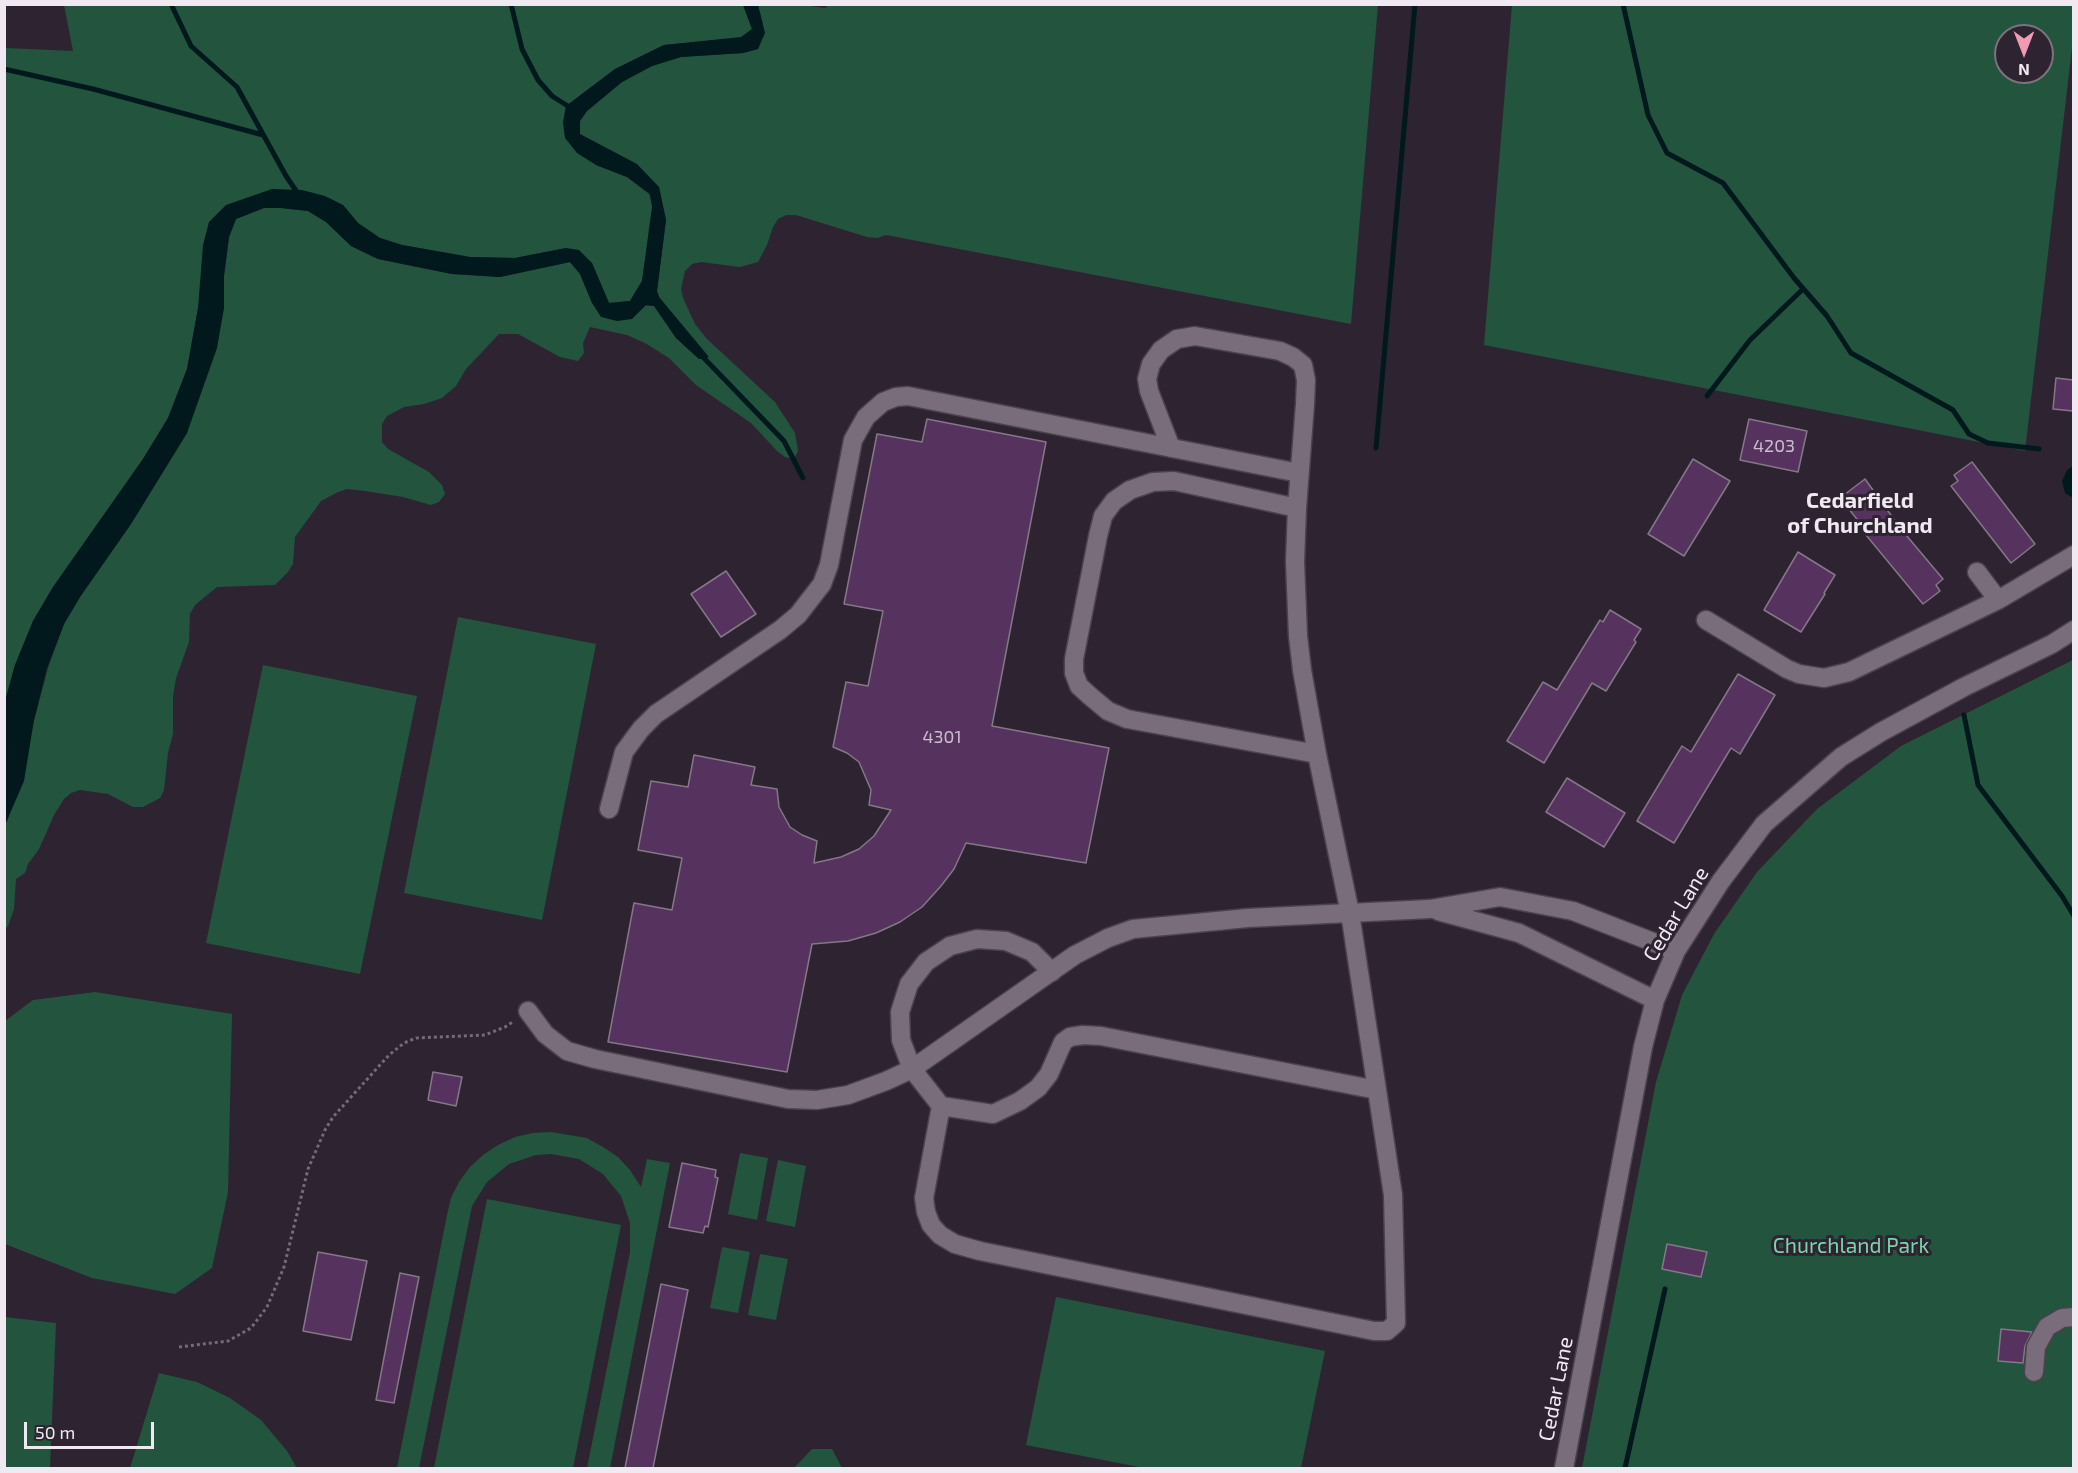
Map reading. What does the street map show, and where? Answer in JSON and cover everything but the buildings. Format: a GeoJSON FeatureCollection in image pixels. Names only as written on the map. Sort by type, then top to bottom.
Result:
{"type":"FeatureCollection","features":[{"type":"Feature","properties":{"kind":"street"},"geometry":{"type":"LineString","coordinates":[[941,1107],[924,1198],[931,1225],[940,1235],[955,1244],[1368,1330],[1387,1331],[1396,1323],[1393,1195],[1350,913],[1317,754],[1298,636],[1295,596],[1297,508],[1306,380],[1303,365],[1280,351],[1195,336],[1177,339],[1161,350],[1151,364],[1147,379],[1149,391],[1171,448]]}},
{"type":"Feature","properties":{"kind":"street"},"geometry":{"type":"LineString","coordinates":[[609,808],[624,752],[641,729],[656,714],[780,630],[811,601],[822,584],[829,564],[853,440],[866,417],[883,402],[896,397],[908,396],[1299,473]]}},
{"type":"Feature","properties":{"kind":"street"},"geometry":{"type":"LineString","coordinates":[[1297,508],[1174,481],[1153,482],[1130,490],[1114,501],[1103,516],[1098,536],[1074,658],[1074,673],[1079,686],[1090,696],[1108,711],[1127,719],[1317,754]]}},
{"type":"Feature","properties":{"kind":"street"},"geometry":{"type":"LineString","coordinates":[[1706,620],[1787,669],[1799,674],[1824,678],[1849,672],[1998,600],[2073,555]]}},
{"type":"Feature","properties":{"kind":"street"},"geometry":{"type":"LineString","coordinates":[[1977,572],[1998,600]]}},
{"type":"Feature","properties":{"kind":"street","name":"Cedar Lane"},"geometry":{"type":"LineString","coordinates":[[1564,1468],[1643,1047],[1655,1000],[1676,951],[1721,881],[1764,824],[1841,757],[1891,726],[2052,644],[2073,630]]}},
{"type":"Feature","properties":{"kind":"street"},"geometry":{"type":"LineString","coordinates":[[528,1011],[545,1034],[567,1050],[595,1059],[788,1099],[817,1100],[848,1095],[912,1069],[1075,955],[1108,938],[1133,929],[1179,923],[1430,909],[1500,897],[1573,911],[1676,951]]}},
{"type":"Feature","properties":{"kind":"street"},"geometry":{"type":"LineString","coordinates":[[1430,909],[1519,933],[1655,1000]]}},
{"type":"Feature","properties":{"kind":"street"},"geometry":{"type":"LineString","coordinates":[[1052,972],[1032,952],[1006,941],[977,939],[950,946],[926,962],[909,984],[900,1012],[901,1040],[912,1069],[941,1107],[993,1114],[1020,1101],[1038,1088],[1049,1074],[1063,1042],[1070,1037],[1083,1035],[1101,1036],[1377,1090]]}},
{"type":"Feature","properties":{"kind":"street"},"geometry":{"type":"LineString","coordinates":[[2034,1372],[2036,1347],[2047,1327],[2062,1318],[2073,1317]]}},
{"type":"Feature","properties":{"kind":"path"},"geometry":{"type":"LineString","coordinates":[[179,1347],[228,1341],[251,1328],[267,1307],[284,1267],[308,1169],[325,1130],[333,1117],[389,1055],[404,1043],[416,1038],[485,1035],[505,1027],[528,1011]]}},
{"type":"Feature","properties":{"kind":"green space"},"geometry":{"type":"Polygon","coordinates":[[[830,4],[1378,5],[1351,324],[886,235],[877,238],[867,237],[796,215],[786,215],[778,219],[773,227],[758,262],[740,267],[701,262],[692,264],[685,271],[681,289],[695,324],[707,339],[775,402],[795,433],[798,451],[794,459],[785,457],[777,451],[751,423],[696,385],[669,358],[627,335],[590,327],[583,343],[584,353],[578,361],[560,357],[518,334],[499,334],[466,369],[456,386],[442,398],[404,407],[387,416],[382,424],[382,442],[388,449],[429,472],[442,485],[445,494],[439,502],[431,505],[403,497],[347,489],[338,492],[321,501],[295,537],[293,564],[275,585],[217,587],[195,605],[190,614],[189,642],[176,678],[173,696],[173,734],[168,753],[164,790],[160,798],[143,807],[133,807],[108,794],[80,790],[71,793],[64,799],[54,815],[25,873],[16,879],[14,909],[5,929],[5,825],[48,668],[64,624],[131,524],[187,433],[224,308],[224,276],[229,237],[236,219],[264,208],[308,211],[326,222],[351,246],[378,259],[452,274],[500,277],[570,262],[580,274],[592,303],[654,306],[676,338],[699,359],[708,358],[659,297],[657,291],[666,220],[659,187],[580,134],[580,121],[587,111],[622,82],[652,66],[681,57],[743,53],[758,49],[763,24],[758,5],[803,5],[825,8],[830,4]]]}},
{"type":"Feature","properties":{"kind":"green space"},"geometry":{"type":"Polygon","coordinates":[[[64,5],[743,5],[752,29],[741,38],[664,45],[615,69],[566,106],[563,123],[596,165],[627,177],[649,194],[653,207],[642,281],[630,301],[609,303],[592,263],[566,248],[515,258],[470,257],[402,245],[380,238],[358,223],[343,205],[226,205],[198,308],[187,369],[168,418],[143,459],[53,587],[33,621],[15,665],[5,701],[5,48],[73,51],[64,5]]]}},
{"type":"Feature","properties":{"kind":"green space"},"geometry":{"type":"Polygon","coordinates":[[[1512,5],[2073,5],[2073,39],[2025,451],[1484,345],[1512,5]]]}},
{"type":"Feature","properties":{"kind":"green space"},"geometry":{"type":"Polygon","coordinates":[[[458,617],[596,644],[542,920],[404,893],[458,617]]]}},
{"type":"Feature","properties":{"kind":"green space","name":"Churchland Park"},"geometry":{"type":"Polygon","coordinates":[[[2073,660],[2073,1468],[1582,1468],[1656,1082],[1682,995],[1714,934],[1757,872],[1817,809],[1901,746],[2073,660]]]}},
{"type":"Feature","properties":{"kind":"green space"},"geometry":{"type":"Polygon","coordinates":[[[263,665],[417,696],[360,974],[206,943],[263,665]]]}},
{"type":"Feature","properties":{"kind":"green space"},"geometry":{"type":"Polygon","coordinates":[[[95,992],[232,1014],[228,1192],[212,1268],[175,1294],[92,1278],[5,1244],[5,1021],[33,1000],[95,992]]]}},
{"type":"Feature","properties":{"kind":"green space"},"geometry":{"type":"Polygon","coordinates":[[[551,1132],[587,1138],[603,1147],[618,1157],[641,1187],[647,1159],[670,1163],[610,1468],[587,1468],[630,1252],[630,1223],[621,1196],[603,1174],[579,1159],[551,1154],[536,1155],[509,1164],[487,1182],[472,1206],[419,1468],[397,1468],[451,1198],[470,1167],[498,1145],[515,1137],[551,1132]]]}},
{"type":"Feature","properties":{"kind":"green space"},"geometry":{"type":"Polygon","coordinates":[[[740,1153],[768,1158],[757,1220],[728,1214],[740,1153]]]}},
{"type":"Feature","properties":{"kind":"green space"},"geometry":{"type":"Polygon","coordinates":[[[778,1160],[806,1166],[795,1227],[766,1221],[778,1160]]]}},
{"type":"Feature","properties":{"kind":"green space"},"geometry":{"type":"Polygon","coordinates":[[[487,1199],[621,1225],[573,1468],[434,1468],[487,1199]]]}},
{"type":"Feature","properties":{"kind":"green space"},"geometry":{"type":"Polygon","coordinates":[[[722,1247],[750,1252],[738,1313],[710,1308],[722,1247]]]}},
{"type":"Feature","properties":{"kind":"green space"},"geometry":{"type":"Polygon","coordinates":[[[760,1254],[788,1259],[776,1320],[748,1315],[760,1254]]]}},
{"type":"Feature","properties":{"kind":"green space"},"geometry":{"type":"Polygon","coordinates":[[[1056,1297],[1325,1351],[1301,1468],[1144,1468],[1026,1445],[1056,1297]]]}},
{"type":"Feature","properties":{"kind":"green space"},"geometry":{"type":"Polygon","coordinates":[[[5,1317],[56,1323],[50,1468],[5,1468],[5,1317]]]}},
{"type":"Feature","properties":{"kind":"green space"},"geometry":{"type":"Polygon","coordinates":[[[159,1373],[197,1382],[230,1398],[261,1420],[287,1451],[297,1468],[130,1468],[159,1373]]]}},
{"type":"Feature","properties":{"kind":"green space"},"geometry":{"type":"Polygon","coordinates":[[[812,1449],[832,1449],[842,1468],[794,1468],[812,1449]]]}},
{"type":"Feature","properties":{"kind":"shaded area"},"geometry":{"type":"Polygon","coordinates":[[[743,5],[758,5],[765,33],[758,49],[743,53],[681,57],[652,66],[622,82],[587,111],[580,121],[580,134],[637,164],[659,187],[666,220],[657,291],[659,297],[709,357],[699,359],[676,338],[654,306],[646,305],[632,319],[617,321],[601,317],[592,303],[580,274],[570,262],[500,277],[452,274],[378,259],[351,246],[326,222],[308,211],[264,208],[236,219],[229,237],[224,276],[224,308],[217,348],[187,433],[131,524],[64,624],[47,668],[34,720],[24,781],[5,825],[5,701],[15,665],[33,621],[53,587],[143,459],[168,418],[187,369],[198,308],[203,245],[209,222],[226,205],[272,189],[302,190],[325,196],[343,205],[358,223],[380,238],[402,245],[470,257],[515,258],[566,248],[579,250],[592,263],[609,303],[630,301],[642,281],[652,207],[650,194],[627,177],[596,165],[577,153],[565,138],[563,123],[566,106],[615,69],[664,45],[741,37],[752,29],[743,5]]]}},
{"type":"Feature","properties":{"kind":"shaded area"},"geometry":{"type":"Polygon","coordinates":[[[2073,466],[2073,498],[2065,493],[2062,481],[2067,470],[2073,466]]]}},
{"type":"Feature","properties":{"kind":"waterway"},"geometry":{"type":"LineString","coordinates":[[171,4],[191,46],[237,87],[286,176],[299,195]]}},
{"type":"Feature","properties":{"kind":"waterway"},"geometry":{"type":"LineString","coordinates":[[511,4],[522,49],[538,80],[552,96],[571,108]]}},
{"type":"Feature","properties":{"kind":"waterway"},"geometry":{"type":"LineString","coordinates":[[1376,448],[1415,4]]}},
{"type":"Feature","properties":{"kind":"waterway"},"geometry":{"type":"LineString","coordinates":[[1623,4],[1648,115],[1667,153],[1723,183],[1794,278],[1827,316],[1851,353],[1953,410],[1969,434],[1988,443],[2039,449]]}},
{"type":"Feature","properties":{"kind":"waterway"},"geometry":{"type":"LineString","coordinates":[[4,69],[93,89],[263,135]]}},
{"type":"Feature","properties":{"kind":"waterway"},"geometry":{"type":"LineString","coordinates":[[1707,396],[1750,340],[1803,289]]}},
{"type":"Feature","properties":{"kind":"waterway"},"geometry":{"type":"LineString","coordinates":[[700,354],[784,441],[803,478]]}},
{"type":"Feature","properties":{"kind":"waterway"},"geometry":{"type":"LineString","coordinates":[[1964,715],[1978,785],[2062,896],[2074,916]]}},
{"type":"Feature","properties":{"kind":"waterway"},"geometry":{"type":"LineString","coordinates":[[1625,1468],[1665,1289]]}},
{"type":"Feature","properties":{"kind":"district","name":"Cedarfield of Churchland"},"geometry":{"type":"Point","coordinates":[1860,514]}}]}
